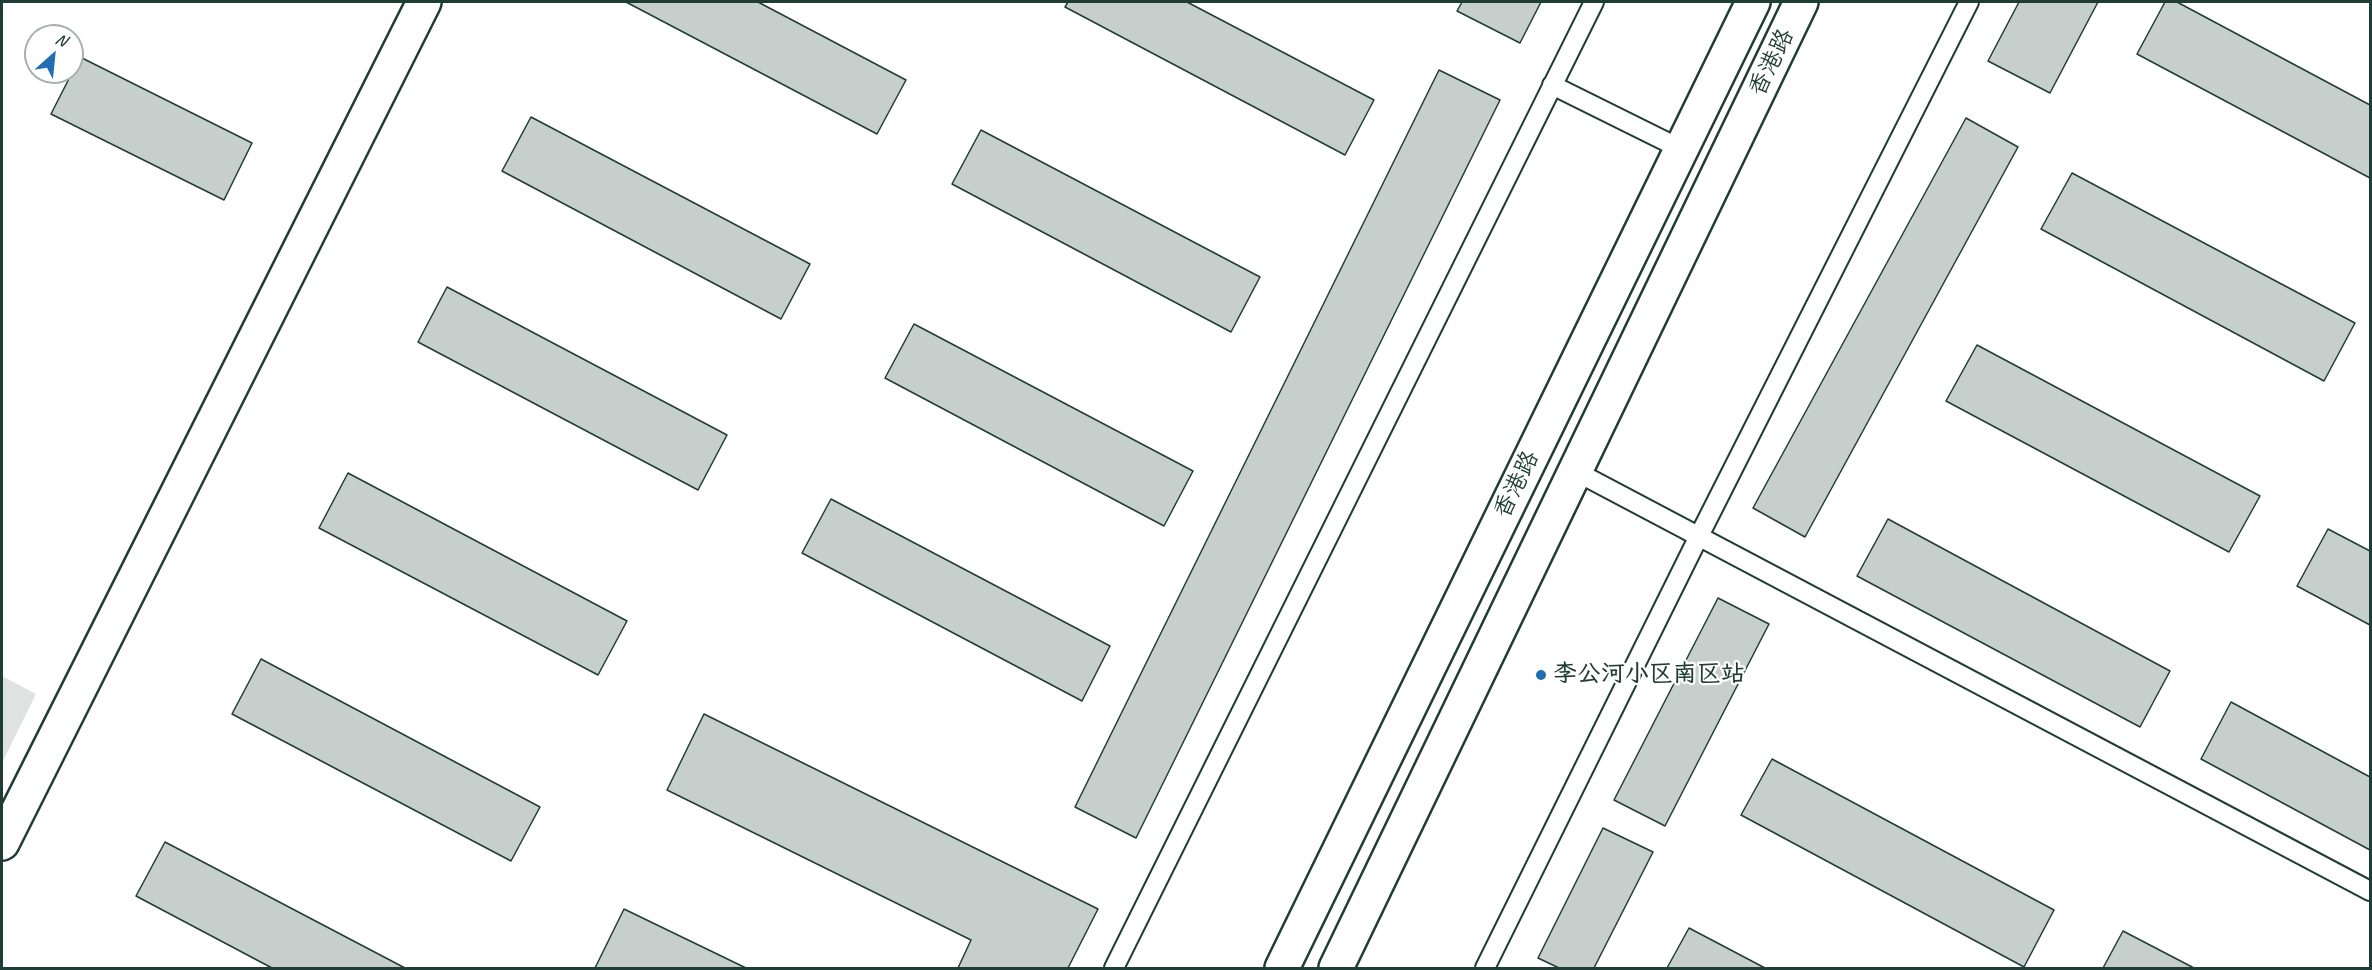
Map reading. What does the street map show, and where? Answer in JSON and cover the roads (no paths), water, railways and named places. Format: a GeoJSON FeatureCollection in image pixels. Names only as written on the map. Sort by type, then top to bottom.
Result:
{"type":"FeatureCollection","features":[{"type":"Feature","properties":{"kind":"main road"},"geometry":{"type":"LineString","coordinates":[[2,843],[424,2]]}},
{"type":"Feature","properties":{"kind":"main road","name":"香港路"},"geometry":{"type":"LineString","coordinates":[[1282,969],[1753,2]]}},
{"type":"Feature","properties":{"kind":"main road","name":"香港路"},"geometry":{"type":"LineString","coordinates":[[1336,969],[1802,2]]}},
{"type":"Feature","properties":{"kind":"lane"},"geometry":{"type":"LineString","coordinates":[[1114,969],[1594,2]]}},
{"type":"Feature","properties":{"kind":"lane"},"geometry":{"type":"LineString","coordinates":[[1485,969],[1699,536],[1969,2]]}},
{"type":"Feature","properties":{"kind":"lane"},"geometry":{"type":"LineString","coordinates":[[1552,86],[1681,149]]}},
{"type":"Feature","properties":{"kind":"lane"},"geometry":{"type":"LineString","coordinates":[[1575,471],[2370,891]]}},
{"type":"Feature","properties":{"kind":"place","name":"李公河小区南区站"},"geometry":{"type":"Point","coordinates":[1541,675]}}]}
